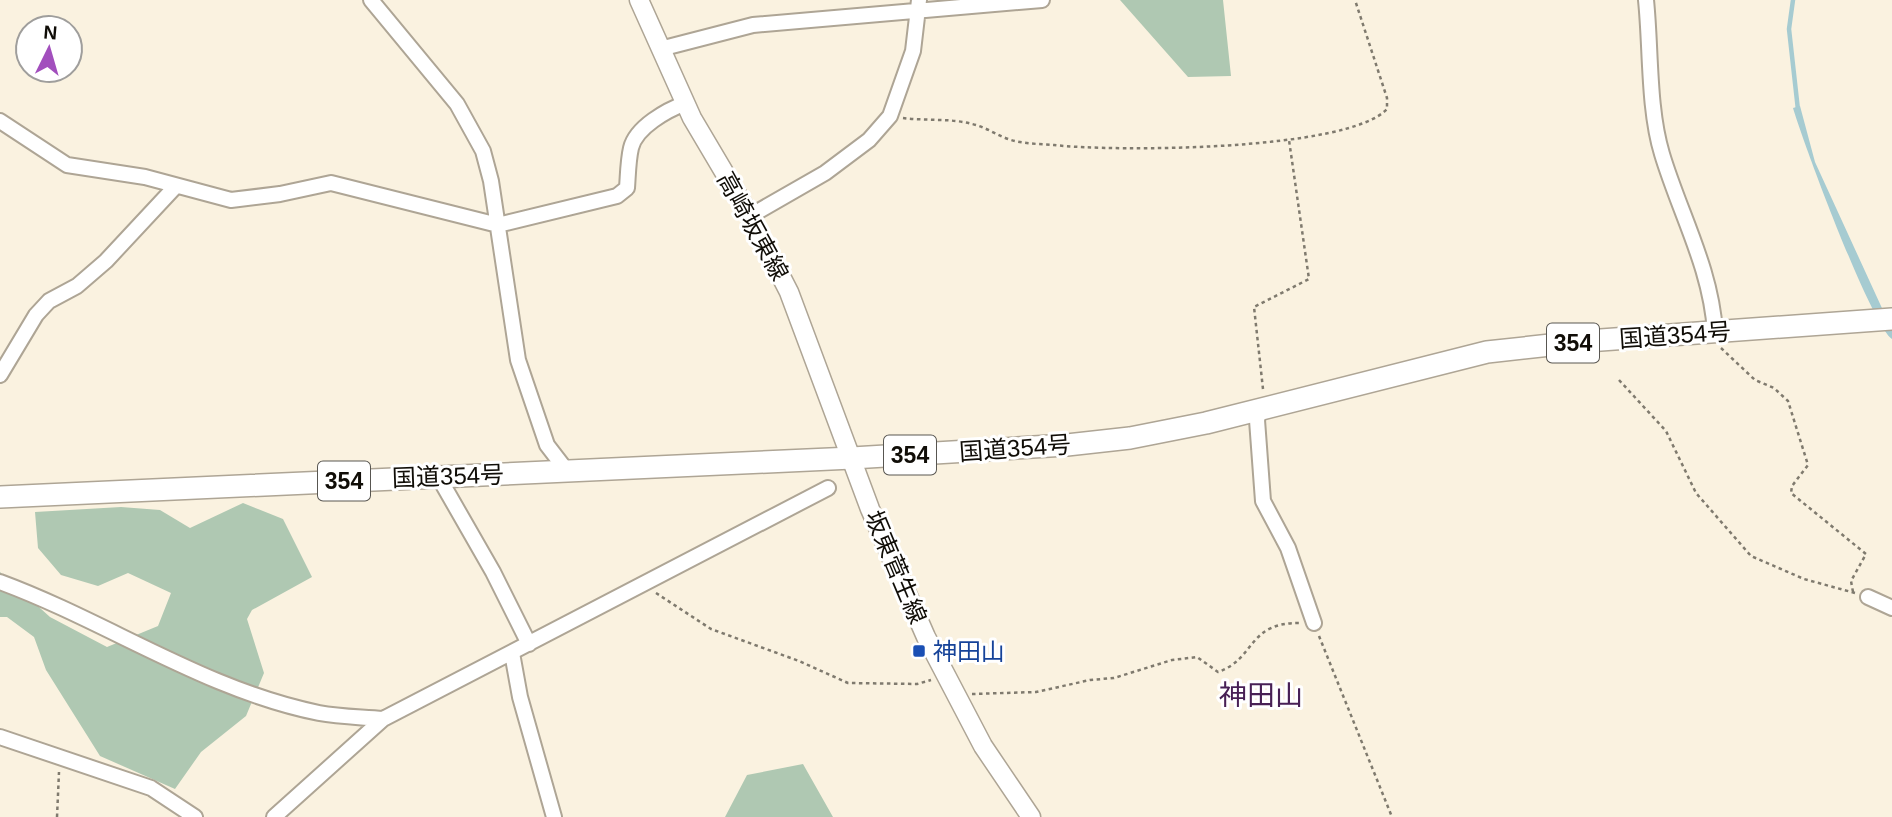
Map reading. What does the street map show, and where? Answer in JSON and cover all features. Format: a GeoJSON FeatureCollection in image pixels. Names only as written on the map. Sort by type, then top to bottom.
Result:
{"type":"FeatureCollection","features":[{"type":"Feature","properties":{"kind":"highway","name":"国道354号"},"geometry":{"type":"LineString","coordinates":[[0,496],[852,458],[1011,449],[1130,438],[1487,352],[1892,319]]}},
{"type":"Feature","properties":{"kind":"main road","name":"高崎坂東線"},"geometry":{"type":"LineString","coordinates":[[639,0],[686,103],[750,216],[789,292],[852,458]]}},
{"type":"Feature","properties":{"kind":"main road","name":"坂東菅生線"},"geometry":{"type":"LineString","coordinates":[[852,458],[899,578],[945,676],[990,757],[1031,817]]}},
{"type":"Feature","properties":{"kind":"street"},"geometry":{"type":"LineString","coordinates":[[371,0],[457,104],[475,135],[491,181],[518,360],[547,445],[567,471]]}},
{"type":"Feature","properties":{"kind":"street"},"geometry":{"type":"LineString","coordinates":[[660,48],[753,25],[919,6],[1042,0]]}},
{"type":"Feature","properties":{"kind":"street"},"geometry":{"type":"LineString","coordinates":[[1646,0],[1661,153],[1697,245],[1713,307],[1715,332]]}},
{"type":"Feature","properties":{"kind":"street"},"geometry":{"type":"LineString","coordinates":[[750,216],[825,173],[869,140],[890,116],[913,51],[919,6]]}},
{"type":"Feature","properties":{"kind":"street"},"geometry":{"type":"LineString","coordinates":[[0,121],[67,165],[145,177],[231,200],[280,194],[331,183],[498,225],[617,196],[627,188],[631,146],[638,135],[667,110],[686,103]]}},
{"type":"Feature","properties":{"kind":"street"},"geometry":{"type":"LineString","coordinates":[[0,375],[36,316],[50,301],[77,286],[106,261],[175,187]]}},
{"type":"Feature","properties":{"kind":"street"},"geometry":{"type":"LineString","coordinates":[[1260,408],[1257,420],[1263,501],[1288,548],[1314,623]]}},
{"type":"Feature","properties":{"kind":"street"},"geometry":{"type":"LineString","coordinates":[[438,477],[493,572],[529,644]]}},
{"type":"Feature","properties":{"kind":"street"},"geometry":{"type":"LineString","coordinates":[[274,817],[383,719],[828,488]]}},
{"type":"Feature","properties":{"kind":"street"},"geometry":{"type":"LineString","coordinates":[[0,582],[37,596],[209,678],[320,713],[383,719]]}},
{"type":"Feature","properties":{"kind":"street"},"geometry":{"type":"LineString","coordinates":[[1868,597],[1892,608]]}},
{"type":"Feature","properties":{"kind":"street"},"geometry":{"type":"LineString","coordinates":[[512,653],[520,698],[554,817]]}},
{"type":"Feature","properties":{"kind":"street"},"geometry":{"type":"LineString","coordinates":[[0,737],[151,788],[195,817]]}},
{"type":"Feature","properties":{"kind":"path"},"geometry":{"type":"LineString","coordinates":[[890,116],[971,123],[1012,140],[1058,146],[1153,150],[1289,140],[1378,118],[1387,108],[1387,98],[1355,0]]}},
{"type":"Feature","properties":{"kind":"path"},"geometry":{"type":"LineString","coordinates":[[1260,408],[1263,370],[1254,307],[1308,279],[1289,140]]}},
{"type":"Feature","properties":{"kind":"path"},"geometry":{"type":"LineString","coordinates":[[1715,332],[1721,348],[1755,380],[1774,388],[1787,401],[1808,465],[1792,486],[1791,493],[1866,554],[1851,581],[1853,592]]}},
{"type":"Feature","properties":{"kind":"path"},"geometry":{"type":"LineString","coordinates":[[1619,380],[1666,431],[1696,493],[1751,556],[1804,579],[1868,597]]}},
{"type":"Feature","properties":{"kind":"path"},"geometry":{"type":"LineString","coordinates":[[643,584],[711,629],[788,656],[848,684],[916,684],[945,676]]}},
{"type":"Feature","properties":{"kind":"path"},"geometry":{"type":"LineString","coordinates":[[955,695],[1036,692],[1090,680],[1114,678],[1172,660],[1197,657],[1218,672],[1236,664],[1258,636],[1269,628],[1284,622],[1314,623],[1392,817]]}},
{"type":"Feature","properties":{"kind":"path"},"geometry":{"type":"LineString","coordinates":[[57,817],[60,758]]}},
{"type":"Feature","properties":{"kind":"green space"},"geometry":{"type":"Polygon","coordinates":[[[1120,0],[1223,0],[1231,76],[1188,77],[1120,0]]]}},
{"type":"Feature","properties":{"kind":"green space"},"geometry":{"type":"Polygon","coordinates":[[[243,503],[283,519],[312,577],[252,610],[247,619],[264,673],[246,716],[201,752],[175,789],[100,756],[46,670],[34,637],[7,617],[0,617],[0,572],[50,617],[107,647],[158,626],[171,593],[128,573],[98,586],[61,575],[38,548],[35,512],[121,507],[160,510],[190,528],[243,503]]]}},
{"type":"Feature","properties":{"kind":"green space"},"geometry":{"type":"Polygon","coordinates":[[[803,764],[833,817],[725,817],[747,775],[803,764]]]}},
{"type":"Feature","properties":{"kind":"water"},"geometry":{"type":"Polygon","coordinates":[[[1800,106],[1815,162],[1892,330],[1892,339],[1869,302],[1838,231],[1793,108],[1800,106]]]}},
{"type":"Feature","properties":{"kind":"waterway"},"geometry":{"type":"LineString","coordinates":[[1793,0],[1789,29],[1798,110]]}},
{"type":"Feature","properties":{"kind":"place","name":"神田山"},"geometry":{"type":"Point","coordinates":[919,651]}},
{"type":"Feature","properties":{"kind":"district","name":"神田山"},"geometry":{"type":"Point","coordinates":[1261,695]}}]}
